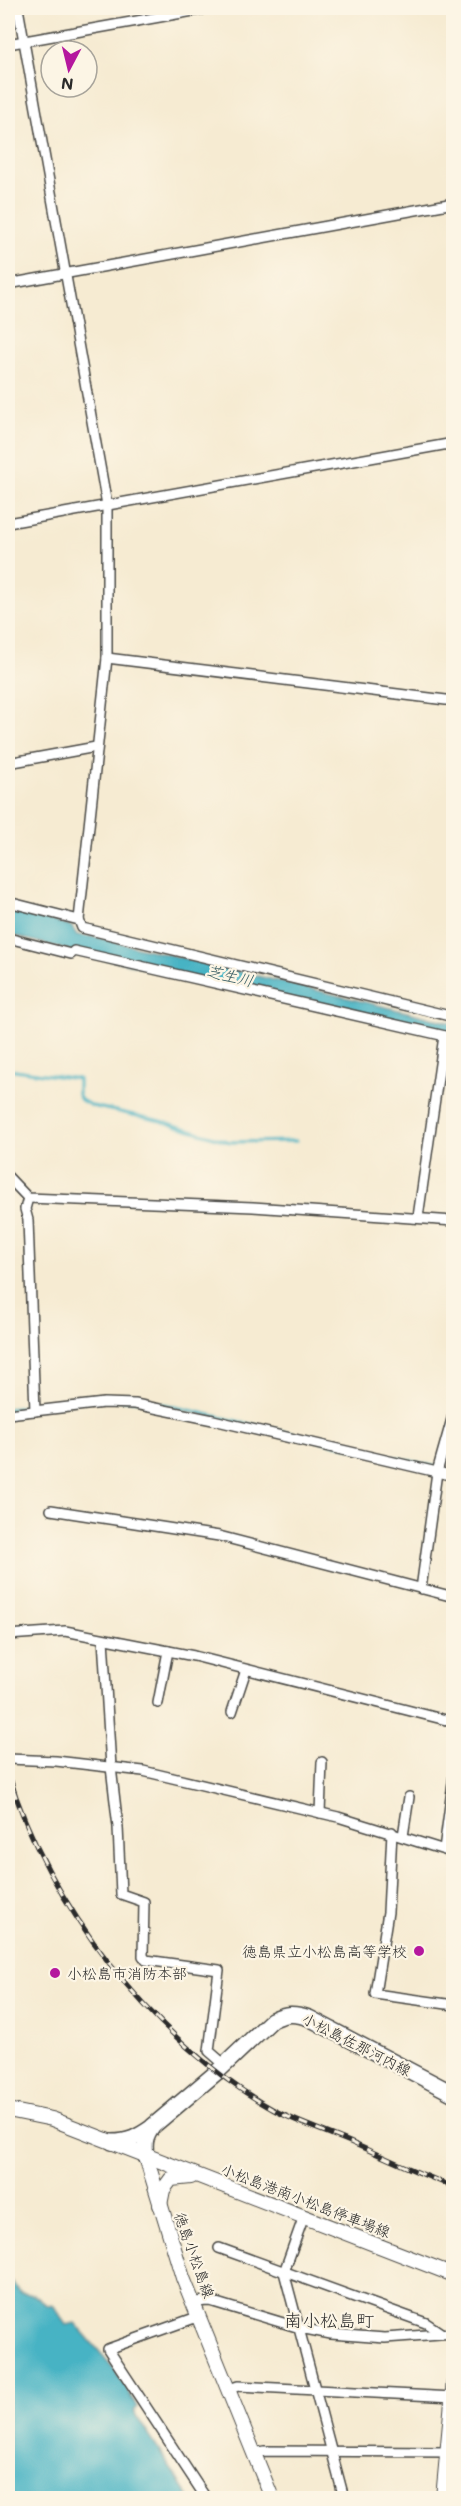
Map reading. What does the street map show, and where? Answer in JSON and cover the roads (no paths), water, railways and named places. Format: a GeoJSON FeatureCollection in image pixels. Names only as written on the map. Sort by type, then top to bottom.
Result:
{"type":"FeatureCollection","features":[{"type":"Feature","properties":{"kind":"main road","name":"小松島佐那河内線"},"geometry":{"type":"LineString","coordinates":[[112,2142],[126,2142],[153,2126],[272,2020],[284,2014],[296,2014],[309,2018],[453,2094]]}},
{"type":"Feature","properties":{"kind":"main road"},"geometry":{"type":"LineString","coordinates":[[8,2110],[52,2119],[146,2157]]}},
{"type":"Feature","properties":{"kind":"main road"},"geometry":{"type":"LineString","coordinates":[[146,2157],[144,2144],[146,2135],[153,2126]]}},
{"type":"Feature","properties":{"kind":"main road","name":"小松島港南小松島停車場線"},"geometry":{"type":"LineString","coordinates":[[146,2157],[453,2275]]}},
{"type":"Feature","properties":{"kind":"main road","name":"徳島小松島線"},"geometry":{"type":"LineString","coordinates":[[146,2157],[183,2278],[272,2499]]}},
{"type":"Feature","properties":{"kind":"main road"},"geometry":{"type":"LineString","coordinates":[[160,2205],[163,2190],[171,2179],[199,2178]]}},
{"type":"Feature","properties":{"kind":"main road"},"geometry":{"type":"LineString","coordinates":[[443,2499],[451,2452],[453,2380]]}},
{"type":"Feature","properties":{"kind":"street"},"geometry":{"type":"LineString","coordinates":[[18,8],[107,505],[107,658],[79,920],[82,928],[453,1017]]}},
{"type":"Feature","properties":{"kind":"street"},"geometry":{"type":"LineString","coordinates":[[8,44],[210,8]]}},
{"type":"Feature","properties":{"kind":"street"},"geometry":{"type":"LineString","coordinates":[[8,284],[453,204]]}},
{"type":"Feature","properties":{"kind":"street"},"geometry":{"type":"LineString","coordinates":[[8,523],[453,443]]}},
{"type":"Feature","properties":{"kind":"street"},"geometry":{"type":"LineString","coordinates":[[107,658],[453,701]]}},
{"type":"Feature","properties":{"kind":"street"},"geometry":{"type":"LineString","coordinates":[[8,763],[96,747]]}},
{"type":"Feature","properties":{"kind":"street"},"geometry":{"type":"LineString","coordinates":[[8,902],[79,920]]}},
{"type":"Feature","properties":{"kind":"street"},"geometry":{"type":"LineString","coordinates":[[8,938],[54,951],[71,954],[74,951],[449,1037],[418,1217]]}},
{"type":"Feature","properties":{"kind":"street"},"geometry":{"type":"LineString","coordinates":[[8,1177],[28,1198],[190,1204],[453,1221]]}},
{"type":"Feature","properties":{"kind":"street"},"geometry":{"type":"LineString","coordinates":[[28,1198],[25,1209],[28,1220],[35,1407]]}},
{"type":"Feature","properties":{"kind":"street"},"geometry":{"type":"LineString","coordinates":[[8,1414],[35,1407],[104,1403],[135,1404],[438,1469],[453,1476]]}},
{"type":"Feature","properties":{"kind":"street"},"geometry":{"type":"LineString","coordinates":[[421,1589],[438,1469],[453,1412]]}},
{"type":"Feature","properties":{"kind":"street"},"geometry":{"type":"LineString","coordinates":[[51,1510],[219,1536],[453,1597]]}},
{"type":"Feature","properties":{"kind":"street"},"geometry":{"type":"LineString","coordinates":[[8,1635],[65,1631],[168,1651],[453,1722]]}},
{"type":"Feature","properties":{"kind":"street"},"geometry":{"type":"LineString","coordinates":[[103,1639],[121,1894],[144,1902],[143,1956],[151,1962],[219,1970],[209,2051],[225,2064]]}},
{"type":"Feature","properties":{"kind":"street"},"geometry":{"type":"LineString","coordinates":[[158,1703],[168,1651]]}},
{"type":"Feature","properties":{"kind":"street"},"geometry":{"type":"LineString","coordinates":[[232,1712],[246,1670]]}},
{"type":"Feature","properties":{"kind":"street"},"geometry":{"type":"LineString","coordinates":[[8,1760],[56,1761],[142,1771],[320,1813],[392,1832],[453,1852]]}},
{"type":"Feature","properties":{"kind":"street"},"geometry":{"type":"LineString","coordinates":[[320,1813],[322,1762]]}},
{"type":"Feature","properties":{"kind":"street"},"geometry":{"type":"LineString","coordinates":[[444,1849],[453,1775]]}},
{"type":"Feature","properties":{"kind":"street"},"geometry":{"type":"LineString","coordinates":[[403,1836],[409,1797]]}},
{"type":"Feature","properties":{"kind":"street"},"geometry":{"type":"LineString","coordinates":[[392,1832],[388,1912],[375,1994],[453,2005]]}},
{"type":"Feature","properties":{"kind":"street"},"geometry":{"type":"LineString","coordinates":[[304,2216],[284,2272],[345,2499]]}},
{"type":"Feature","properties":{"kind":"street"},"geometry":{"type":"LineString","coordinates":[[219,2248],[426,2323],[441,2333]]}},
{"type":"Feature","properties":{"kind":"street"},"geometry":{"type":"LineString","coordinates":[[194,2302],[210,2301],[300,2328],[331,2334],[385,2338],[453,2333]]}},
{"type":"Feature","properties":{"kind":"street"},"geometry":{"type":"LineString","coordinates":[[200,2316],[108,2349],[206,2499]]}},
{"type":"Feature","properties":{"kind":"street"},"geometry":{"type":"LineString","coordinates":[[229,2390],[238,2386],[453,2397]]}},
{"type":"Feature","properties":{"kind":"street"},"geometry":{"type":"LineString","coordinates":[[255,2453],[264,2451],[451,2452]]}},
{"type":"Feature","properties":{"kind":"water","name":"芝生川"},"geometry":{"type":"Polygon","coordinates":[[[8,908],[71,926],[77,935],[96,937],[453,1023],[453,1035],[70,951],[8,934],[8,908]]]}},
{"type":"Feature","properties":{"kind":"water"},"geometry":{"type":"Polygon","coordinates":[[[8,2278],[21,2293],[34,2295],[48,2306],[53,2305],[67,2325],[75,2323],[116,2371],[137,2407],[133,2411],[190,2498],[8,2498],[8,2278]]]}},
{"type":"Feature","properties":{"kind":"waterway"},"geometry":{"type":"LineString","coordinates":[[8,1069],[78,1079],[78,1095],[81,1100],[92,1106],[161,1121],[230,1142],[296,1141]]}},
{"type":"Feature","properties":{"kind":"waterway"},"geometry":{"type":"LineString","coordinates":[[8,1409],[93,1399],[145,1400],[454,1471]]}},
{"type":"Feature","properties":{"kind":"railway"},"geometry":{"type":"LineString","coordinates":[[8,1772],[25,1821],[49,1871],[77,1919],[111,1965],[148,2008],[188,2047],[230,2082],[274,2110],[454,2187]]}},
{"type":"Feature","properties":{"kind":"place","name":"徳島県立小松島高等学校"},"geometry":{"type":"Point","coordinates":[419,1951]}},
{"type":"Feature","properties":{"kind":"place","name":"小松島市消防本部"},"geometry":{"type":"Point","coordinates":[55,1973]}},
{"type":"Feature","properties":{"kind":"district","name":"南小松島町"},"geometry":{"type":"Point","coordinates":[329,2320]}}]}
